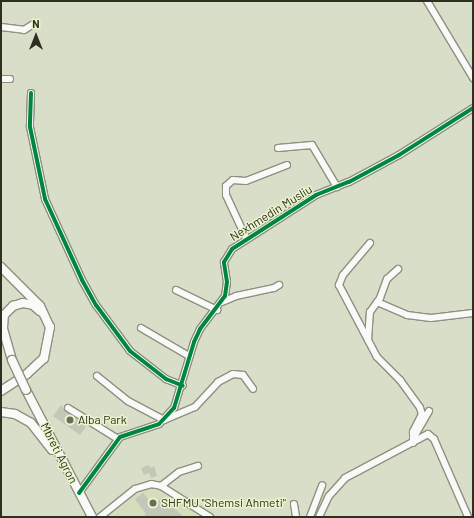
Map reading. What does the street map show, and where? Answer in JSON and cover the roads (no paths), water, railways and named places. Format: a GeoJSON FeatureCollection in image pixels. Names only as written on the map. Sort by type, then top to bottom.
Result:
{"type":"FeatureCollection","features":[{"type":"Feature","properties":{"kind":"main road"},"geometry":{"type":"LineString","coordinates":[[1,267],[26,289],[45,312],[50,335],[44,358],[37,366],[1,391]]}},
{"type":"Feature","properties":{"kind":"main road"},"geometry":{"type":"LineString","coordinates":[[12,360],[3,324],[4,315],[13,306],[23,303],[38,308],[50,335]]}},
{"type":"Feature","properties":{"kind":"main road"},"geometry":{"type":"LineString","coordinates":[[1,333],[12,360]]}},
{"type":"Feature","properties":{"kind":"main road","name":"Mbreti Agron"},"geometry":{"type":"LineString","coordinates":[[12,360],[91,517]]}},
{"type":"Feature","properties":{"kind":"main road"},"geometry":{"type":"LineString","coordinates":[[1,412],[15,414],[31,423],[44,438],[58,463],[65,466]]}},
{"type":"Feature","properties":{"kind":"street"},"geometry":{"type":"LineString","coordinates":[[427,1],[473,78]]}},
{"type":"Feature","properties":{"kind":"street"},"geometry":{"type":"LineString","coordinates":[[1,27],[24,30],[35,23]]}},
{"type":"Feature","properties":{"kind":"street"},"geometry":{"type":"LineString","coordinates":[[1,79],[10,79]]}},
{"type":"Feature","properties":{"kind":"street"},"geometry":{"type":"LineString","coordinates":[[31,93],[30,127],[45,199],[82,280],[115,332],[139,359],[166,378],[183,386]]}},
{"type":"Feature","properties":{"kind":"street","name":"Nexhmedin Musliu"},"geometry":{"type":"LineString","coordinates":[[164,420],[178,401],[183,386],[189,356],[200,329],[222,302],[227,282],[224,262],[232,249],[246,238],[316,195],[337,187],[400,156],[473,108]]}},
{"type":"Feature","properties":{"kind":"street"},"geometry":{"type":"LineString","coordinates":[[278,148],[312,145],[337,187]]}},
{"type":"Feature","properties":{"kind":"street","name":"Nexhmedin Musliu"},"geometry":{"type":"LineString","coordinates":[[246,238],[226,195],[226,186],[233,180],[246,181],[287,166]]}},
{"type":"Feature","properties":{"kind":"street"},"geometry":{"type":"LineString","coordinates":[[370,243],[343,275],[339,286],[377,357],[400,380],[420,408],[422,414],[414,432],[413,443]]}},
{"type":"Feature","properties":{"kind":"street"},"geometry":{"type":"LineString","coordinates":[[368,342],[368,316],[377,302],[388,278],[398,269]]}},
{"type":"Feature","properties":{"kind":"street"},"geometry":{"type":"LineString","coordinates":[[222,302],[236,296],[274,288],[279,285]]}},
{"type":"Feature","properties":{"kind":"street"},"geometry":{"type":"LineString","coordinates":[[176,290],[217,310]]}},
{"type":"Feature","properties":{"kind":"street"},"geometry":{"type":"LineString","coordinates":[[377,302],[407,315],[431,318],[473,313]]}},
{"type":"Feature","properties":{"kind":"street"},"geometry":{"type":"LineString","coordinates":[[141,328],[189,356]]}},
{"type":"Feature","properties":{"kind":"street"},"geometry":{"type":"LineString","coordinates":[[79,493],[100,468],[118,439],[126,433],[159,424],[164,420],[195,407],[218,382],[233,374],[243,375],[253,389]]}},
{"type":"Feature","properties":{"kind":"street"},"geometry":{"type":"LineString","coordinates":[[96,376],[131,403],[164,420]]}},
{"type":"Feature","properties":{"kind":"street"},"geometry":{"type":"LineString","coordinates":[[68,408],[118,439]]}},
{"type":"Feature","properties":{"kind":"street"},"geometry":{"type":"LineString","coordinates":[[413,443],[429,411]]}},
{"type":"Feature","properties":{"kind":"street"},"geometry":{"type":"LineString","coordinates":[[319,517],[329,496],[345,478],[428,434],[432,436],[468,517]]}},
{"type":"Feature","properties":{"kind":"street"},"geometry":{"type":"LineString","coordinates":[[161,486],[179,472],[198,466]]}},
{"type":"Feature","properties":{"kind":"street"},"geometry":{"type":"LineString","coordinates":[[100,517],[142,486],[150,484],[161,486],[210,517]]}},
{"type":"Feature","properties":{"kind":"street"},"geometry":{"type":"LineString","coordinates":[[310,517],[322,485]]}},
{"type":"Feature","properties":{"kind":"street"},"geometry":{"type":"LineString","coordinates":[[294,504],[296,517]]}},
{"type":"Feature","properties":{"kind":"place","name":"Alba Park"},"geometry":{"type":"Point","coordinates":[70,420]}},
{"type":"Feature","properties":{"kind":"place","name":"SHFMU \"Shemsi Ahmeti\""},"geometry":{"type":"Point","coordinates":[153,503]}}]}
